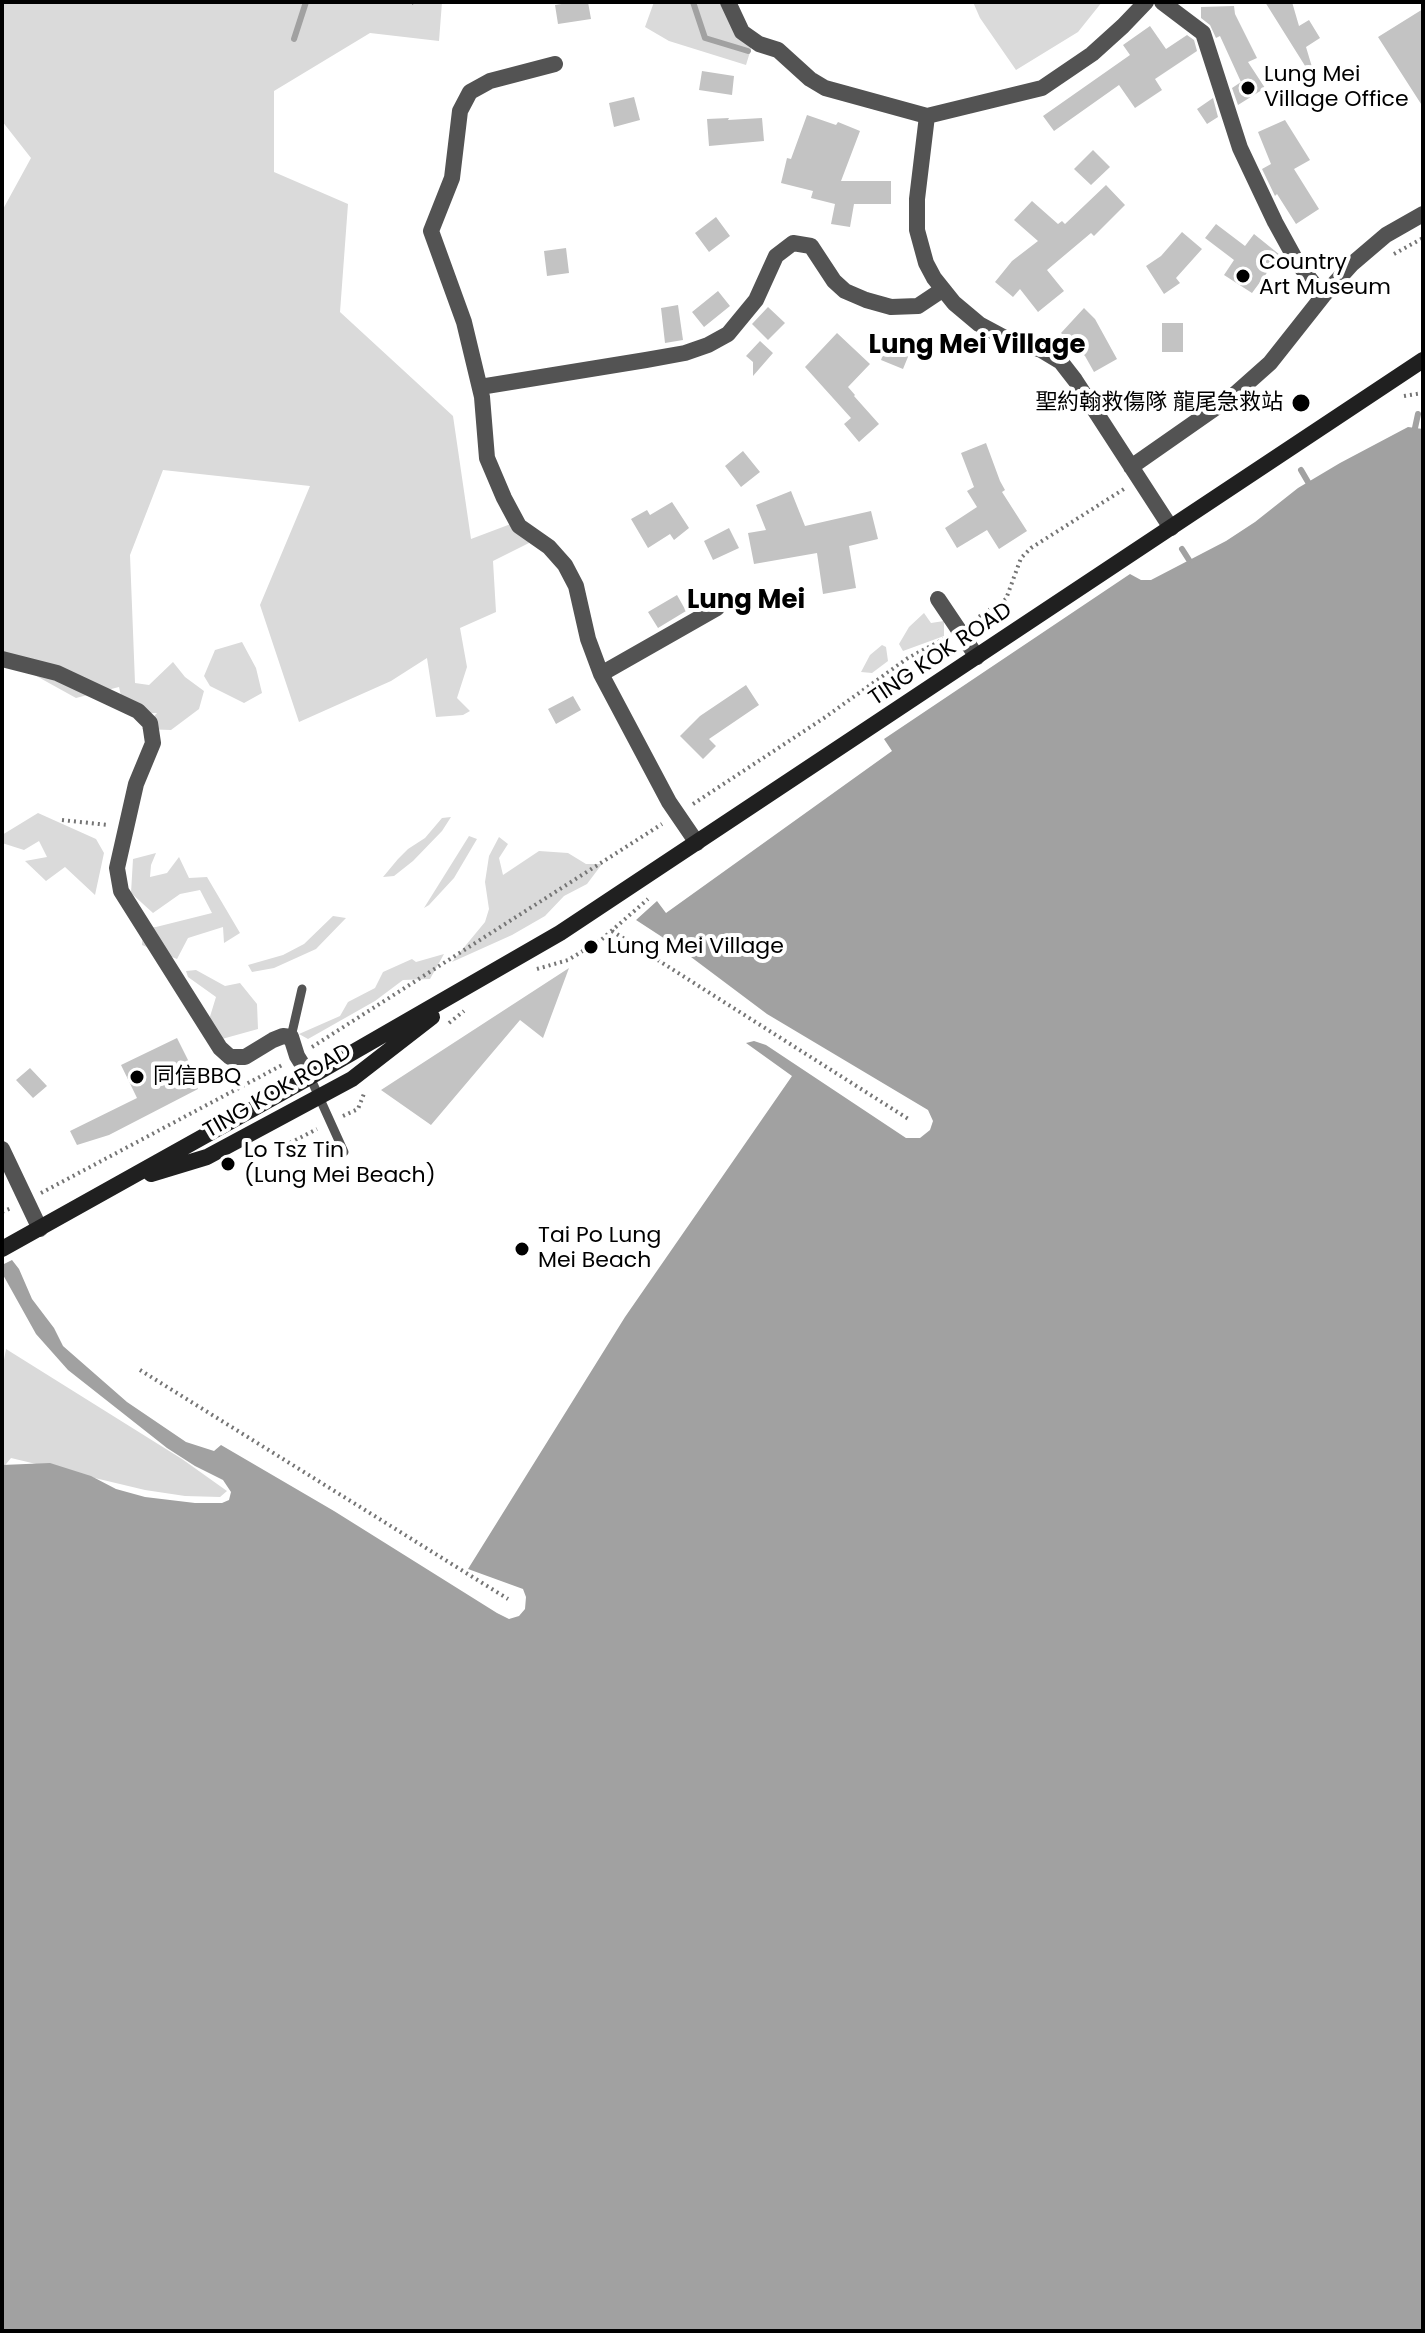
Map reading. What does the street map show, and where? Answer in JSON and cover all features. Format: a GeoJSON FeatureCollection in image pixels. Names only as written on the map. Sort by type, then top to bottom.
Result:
{"type":"FeatureCollection","features":[{"type":"Feature","properties":{"kind":"main road","name":"TING KOK ROAD"},"geometry":{"type":"LineString","coordinates":[[2,1249],[560,933],[1423,360]]}},
{"type":"Feature","properties":{"kind":"main road","name":"TING KOK ROAD"},"geometry":{"type":"LineString","coordinates":[[122,1183],[207,1157],[352,1079],[478,980]]}},
{"type":"Feature","properties":{"kind":"street"},"geometry":{"type":"LineString","coordinates":[[728,2],[742,32],[759,44],[778,50],[810,79],[825,88],[927,116],[1042,88],[1092,54],[1146,2]]}},
{"type":"Feature","properties":{"kind":"street"},"geometry":{"type":"LineString","coordinates":[[1162,2],[1203,33],[1240,148],[1297,262],[1323,296]]}},
{"type":"Feature","properties":{"kind":"street"},"geometry":{"type":"LineString","coordinates":[[555,64],[490,81],[470,92],[460,111],[452,178],[431,231],[464,322],[480,387],[487,458],[504,498],[519,526],[549,547],[565,565],[576,586],[588,639],[601,674],[669,802],[697,843]]}},
{"type":"Feature","properties":{"kind":"street"},"geometry":{"type":"LineString","coordinates":[[927,116],[917,199],[917,230],[926,263],[942,290],[966,315],[1007,339],[1041,350],[1061,362],[1075,380],[1131,476],[1171,528]]}},
{"type":"Feature","properties":{"kind":"street"},"geometry":{"type":"LineString","coordinates":[[1131,476],[1270,363],[1352,264],[1386,235],[1423,214]]}},
{"type":"Feature","properties":{"kind":"street"},"geometry":{"type":"LineString","coordinates":[[480,387],[659,358],[708,345],[728,334],[756,300],[776,256],[793,243],[811,246],[834,281],[845,291],[866,300],[891,307],[918,306],[942,290]]}},
{"type":"Feature","properties":{"kind":"street"},"geometry":{"type":"LineString","coordinates":[[938,599],[977,657]]}},
{"type":"Feature","properties":{"kind":"street"},"geometry":{"type":"LineString","coordinates":[[601,674],[717,608]]}},
{"type":"Feature","properties":{"kind":"street"},"geometry":{"type":"LineString","coordinates":[[2,659],[57,673],[138,711],[150,723],[153,743],[136,784],[117,868],[121,891],[220,1048],[230,1057],[245,1057],[273,1040],[291,1037],[297,1056],[310,1077]]}},
{"type":"Feature","properties":{"kind":"street"},"geometry":{"type":"LineString","coordinates":[[2,1149],[40,1229]]}},
{"type":"Feature","properties":{"kind":"lane"},"geometry":{"type":"LineString","coordinates":[[291,1037],[302,989]]}},
{"type":"Feature","properties":{"kind":"lane"},"geometry":{"type":"LineString","coordinates":[[310,1077],[344,1152]]}},
{"type":"Feature","properties":{"kind":"path"},"geometry":{"type":"LineString","coordinates":[[1402,396],[1421,392]]}},
{"type":"Feature","properties":{"kind":"path"},"geometry":{"type":"LineString","coordinates":[[2,1212],[297,1056],[678,814],[824,718],[908,658],[1006,599],[1021,558],[1031,548],[1131,476]]}},
{"type":"Feature","properties":{"kind":"path"},"geometry":{"type":"LineString","coordinates":[[62,820],[126,827]]}},
{"type":"Feature","properties":{"kind":"path"},"geometry":{"type":"LineString","coordinates":[[530,971],[568,960],[601,940],[648,899]]}},
{"type":"Feature","properties":{"kind":"path"},"geometry":{"type":"LineString","coordinates":[[612,931],[910,1120]]}},
{"type":"Feature","properties":{"kind":"path"},"geometry":{"type":"LineString","coordinates":[[443,1027],[468,1008]]}},
{"type":"Feature","properties":{"kind":"path"},"geometry":{"type":"LineString","coordinates":[[358,1109],[369,1085]]}},
{"type":"Feature","properties":{"kind":"path"},"geometry":{"type":"LineString","coordinates":[[140,1370],[508,1599]]}},
{"type":"Feature","properties":{"kind":"shaded area"},"geometry":{"type":"Polygon","coordinates":[[[2,2],[442,2],[439,41],[370,33],[274,91],[274,172],[348,204],[340,312],[453,416],[471,539],[524,519],[531,542],[493,561],[496,612],[460,628],[467,667],[457,698],[470,711],[463,715],[436,717],[427,658],[391,681],[299,722],[260,605],[310,486],[163,470],[130,555],[135,683],[149,685],[173,662],[185,677],[204,691],[199,709],[171,730],[142,729],[157,713],[125,714],[119,687],[76,698],[2,657],[2,211],[31,158],[2,121],[2,2]]]}},
{"type":"Feature","properties":{"kind":"shaded area"},"geometry":{"type":"Polygon","coordinates":[[[654,2],[725,2],[754,39],[746,65],[669,41],[645,27],[654,2]]]}},
{"type":"Feature","properties":{"kind":"shaded area"},"geometry":{"type":"Polygon","coordinates":[[[973,2],[1102,2],[1078,32],[1016,70],[980,18],[973,2]]]}},
{"type":"Feature","properties":{"kind":"shaded area"},"geometry":{"type":"Polygon","coordinates":[[[1408,427],[1423,429],[1423,2331],[2,2331],[2,1465],[50,1463],[145,1497],[195,1503],[222,1503],[229,1500],[231,1492],[223,1480],[167,1448],[68,1370],[36,1334],[2,1273],[2,1265],[12,1260],[32,1299],[63,1346],[127,1402],[186,1442],[214,1451],[221,1445],[497,1613],[509,1619],[519,1616],[525,1609],[523,1589],[468,1569],[625,1317],[792,1076],[746,1043],[754,1041],[766,1045],[906,1138],[920,1138],[930,1130],[933,1121],[928,1110],[767,1014],[636,920],[657,901],[666,913],[892,751],[884,739],[1130,574],[1141,580],[1151,580],[1226,541],[1298,488],[1408,427]]]}},
{"type":"Feature","properties":{"kind":"shaded area"},"geometry":{"type":"Polygon","coordinates":[[[924,613],[931,623],[944,621],[944,636],[903,651],[899,644],[909,627],[924,613]]]}},
{"type":"Feature","properties":{"kind":"shaded area"},"geometry":{"type":"Polygon","coordinates":[[[242,642],[256,668],[262,693],[244,703],[210,686],[204,676],[215,650],[242,642]]]}},
{"type":"Feature","properties":{"kind":"shaded area"},"geometry":{"type":"Polygon","coordinates":[[[882,645],[886,647],[888,661],[872,673],[861,672],[870,655],[882,645]]]}},
{"type":"Feature","properties":{"kind":"shaded area"},"geometry":{"type":"Polygon","coordinates":[[[38,813],[96,839],[104,853],[95,895],[65,867],[46,881],[25,861],[47,857],[39,841],[24,850],[2,843],[2,835],[38,813]]]}},
{"type":"Feature","properties":{"kind":"shaded area"},"geometry":{"type":"Polygon","coordinates":[[[451,817],[413,861],[394,876],[383,877],[442,818],[451,817]]]}},
{"type":"Feature","properties":{"kind":"shaded area"},"geometry":{"type":"Polygon","coordinates":[[[469,836],[477,839],[454,878],[424,908],[469,836]]]}},
{"type":"Feature","properties":{"kind":"shaded area"},"geometry":{"type":"Polygon","coordinates":[[[499,837],[508,844],[499,858],[503,875],[539,851],[568,853],[586,864],[602,864],[587,884],[564,896],[545,916],[452,962],[485,922],[489,909],[485,882],[489,856],[499,837]]]}},
{"type":"Feature","properties":{"kind":"shaded area"},"geometry":{"type":"Polygon","coordinates":[[[156,853],[150,877],[167,873],[179,857],[189,878],[207,877],[240,933],[224,943],[223,927],[188,938],[177,959],[142,945],[143,928],[212,913],[200,890],[180,894],[153,913],[131,893],[133,859],[156,853]]]}},
{"type":"Feature","properties":{"kind":"shaded area"},"geometry":{"type":"Polygon","coordinates":[[[333,916],[346,918],[316,949],[274,968],[252,972],[248,965],[283,955],[304,944],[333,916]]]}},
{"type":"Feature","properties":{"kind":"shaded area"},"geometry":{"type":"Polygon","coordinates":[[[444,954],[430,979],[403,980],[375,1001],[308,1039],[299,1034],[340,1016],[348,1002],[375,988],[383,972],[412,959],[416,962],[444,954]]]}},
{"type":"Feature","properties":{"kind":"shaded area"},"geometry":{"type":"Polygon","coordinates":[[[196,970],[225,986],[240,983],[257,1004],[258,1029],[222,1039],[208,1023],[216,997],[188,977],[186,971],[196,970]]]}},
{"type":"Feature","properties":{"kind":"shaded area"},"geometry":{"type":"Polygon","coordinates":[[[6,1349],[182,1459],[227,1491],[220,1497],[145,1490],[11,1458],[2,1469],[2,1371],[6,1349]]]}},
{"type":"Feature","properties":{"kind":"building"},"geometry":{"type":"Polygon","coordinates":[[[588,2],[591,19],[558,24],[555,5],[588,2]]]}},
{"type":"Feature","properties":{"kind":"building"},"geometry":{"type":"Polygon","coordinates":[[[1265,2],[1292,2],[1299,26],[1309,20],[1320,38],[1306,47],[1312,67],[1307,69],[1265,2]]]}},
{"type":"Feature","properties":{"kind":"building"},"geometry":{"type":"Polygon","coordinates":[[[1234,6],[1257,58],[1248,62],[1265,88],[1238,105],[1232,88],[1241,82],[1220,36],[1216,38],[1210,25],[1201,18],[1201,7],[1234,6]]]}},
{"type":"Feature","properties":{"kind":"building"},"geometry":{"type":"Polygon","coordinates":[[[1423,9],[1423,107],[1378,37],[1423,9]]]}},
{"type":"Feature","properties":{"kind":"building"},"geometry":{"type":"Polygon","coordinates":[[[1150,26],[1166,49],[1187,35],[1194,40],[1197,51],[1155,79],[1162,90],[1135,108],[1119,85],[1054,131],[1043,116],[1130,55],[1123,45],[1150,26]]]}},
{"type":"Feature","properties":{"kind":"building"},"geometry":{"type":"Polygon","coordinates":[[[702,71],[734,76],[732,95],[699,90],[702,71]]]}},
{"type":"Feature","properties":{"kind":"building"},"geometry":{"type":"Polygon","coordinates":[[[634,97],[640,120],[614,127],[609,103],[634,97]]]}},
{"type":"Feature","properties":{"kind":"building"},"geometry":{"type":"Polygon","coordinates":[[[1213,98],[1218,117],[1207,124],[1197,109],[1213,98]]]}},
{"type":"Feature","properties":{"kind":"building"},"geometry":{"type":"Polygon","coordinates":[[[807,115],[860,131],[841,181],[891,181],[891,204],[854,204],[850,227],[831,224],[835,204],[811,198],[813,191],[781,183],[787,158],[791,159],[807,115]]]}},
{"type":"Feature","properties":{"kind":"building"},"geometry":{"type":"Polygon","coordinates":[[[762,118],[764,141],[709,146],[707,119],[762,118]]]}},
{"type":"Feature","properties":{"kind":"building"},"geometry":{"type":"Polygon","coordinates":[[[1285,120],[1310,160],[1294,169],[1319,209],[1296,224],[1277,194],[1275,196],[1262,169],[1271,164],[1258,132],[1285,120]]]}},
{"type":"Feature","properties":{"kind":"building"},"geometry":{"type":"Polygon","coordinates":[[[1093,150],[1110,167],[1091,185],[1074,169],[1093,150]]]}},
{"type":"Feature","properties":{"kind":"building"},"geometry":{"type":"Polygon","coordinates":[[[1106,185],[1125,205],[1094,236],[1091,233],[1047,270],[1064,291],[1038,312],[1020,289],[1013,297],[995,282],[1012,261],[1038,241],[1014,220],[1032,201],[1058,224],[1062,221],[1065,224],[1106,185]]]}},
{"type":"Feature","properties":{"kind":"building"},"geometry":{"type":"Polygon","coordinates":[[[716,217],[730,236],[709,252],[695,233],[716,217]]]}},
{"type":"Feature","properties":{"kind":"building"},"geometry":{"type":"Polygon","coordinates":[[[1216,224],[1245,246],[1254,234],[1280,255],[1252,293],[1224,275],[1234,260],[1205,238],[1216,224]]]}},
{"type":"Feature","properties":{"kind":"building"},"geometry":{"type":"Polygon","coordinates":[[[1182,232],[1202,249],[1176,278],[1180,283],[1164,294],[1146,266],[1161,256],[1182,232]]]}},
{"type":"Feature","properties":{"kind":"building"},"geometry":{"type":"Polygon","coordinates":[[[566,248],[569,273],[547,276],[544,251],[566,248]]]}},
{"type":"Feature","properties":{"kind":"building"},"geometry":{"type":"Polygon","coordinates":[[[718,291],[730,306],[704,327],[692,312],[718,291]]]}},
{"type":"Feature","properties":{"kind":"building"},"geometry":{"type":"Polygon","coordinates":[[[678,305],[683,340],[665,343],[661,308],[678,305]]]}},
{"type":"Feature","properties":{"kind":"building"},"geometry":{"type":"Polygon","coordinates":[[[768,307],[785,323],[768,340],[752,324],[768,307]]]}},
{"type":"Feature","properties":{"kind":"building"},"geometry":{"type":"Polygon","coordinates":[[[1084,308],[1095,319],[1117,359],[1094,372],[1085,356],[1061,333],[1084,308]]]}},
{"type":"Feature","properties":{"kind":"building"},"geometry":{"type":"Polygon","coordinates":[[[1162,323],[1183,323],[1183,352],[1162,352],[1162,323]]]}},
{"type":"Feature","properties":{"kind":"building"},"geometry":{"type":"Polygon","coordinates":[[[837,333],[870,364],[848,387],[879,424],[859,442],[844,424],[851,418],[805,367],[837,333]]]}},
{"type":"Feature","properties":{"kind":"building"},"geometry":{"type":"Polygon","coordinates":[[[889,338],[912,347],[903,369],[881,360],[889,338]]]}},
{"type":"Feature","properties":{"kind":"building"},"geometry":{"type":"Polygon","coordinates":[[[760,341],[773,353],[753,376],[753,362],[746,356],[760,341]]]}},
{"type":"Feature","properties":{"kind":"building"},"geometry":{"type":"Polygon","coordinates":[[[986,443],[1005,490],[1002,492],[1027,531],[999,549],[987,530],[957,548],[945,528],[977,507],[967,491],[974,487],[961,453],[986,443]]]}},
{"type":"Feature","properties":{"kind":"building"},"geometry":{"type":"Polygon","coordinates":[[[743,451],[760,472],[741,487],[725,466],[743,451]]]}},
{"type":"Feature","properties":{"kind":"building"},"geometry":{"type":"Polygon","coordinates":[[[791,491],[805,526],[871,511],[878,539],[849,546],[856,588],[823,594],[817,553],[754,564],[748,533],[766,530],[756,505],[791,491]]]}},
{"type":"Feature","properties":{"kind":"building"},"geometry":{"type":"Polygon","coordinates":[[[672,502],[689,528],[674,540],[670,534],[648,548],[631,519],[647,510],[650,515],[672,502]]]}},
{"type":"Feature","properties":{"kind":"building"},"geometry":{"type":"Polygon","coordinates":[[[729,528],[739,548],[713,560],[704,541],[729,528]]]}},
{"type":"Feature","properties":{"kind":"building"},"geometry":{"type":"Polygon","coordinates":[[[677,595],[686,611],[658,628],[648,612],[677,595]]]}},
{"type":"Feature","properties":{"kind":"building"},"geometry":{"type":"Polygon","coordinates":[[[746,685],[759,705],[709,739],[716,746],[703,759],[680,736],[700,716],[746,685]]]}},
{"type":"Feature","properties":{"kind":"building"},"geometry":{"type":"Polygon","coordinates":[[[573,696],[581,710],[556,724],[548,709],[573,696]]]}},
{"type":"Feature","properties":{"kind":"building"},"geometry":{"type":"Polygon","coordinates":[[[569,968],[543,1038],[520,1020],[431,1125],[381,1090],[569,968]]]}},
{"type":"Feature","properties":{"kind":"building"},"geometry":{"type":"Polygon","coordinates":[[[177,1038],[198,1089],[109,1135],[77,1145],[70,1131],[137,1098],[121,1065],[177,1038]]]}},
{"type":"Feature","properties":{"kind":"building"},"geometry":{"type":"Polygon","coordinates":[[[30,1068],[47,1086],[33,1098],[16,1080],[30,1068]]]}},
{"type":"Feature","properties":{"kind":"waterway"},"geometry":{"type":"LineString","coordinates":[[294,39],[306,2]]}},
{"type":"Feature","properties":{"kind":"waterway"},"geometry":{"type":"LineString","coordinates":[[693,2],[705,38],[748,51]]}},
{"type":"Feature","properties":{"kind":"waterway"},"geometry":{"type":"LineString","coordinates":[[1415,428],[1418,414]]}},
{"type":"Feature","properties":{"kind":"waterway"},"geometry":{"type":"LineString","coordinates":[[1301,470],[1308,482]]}},
{"type":"Feature","properties":{"kind":"waterway"},"geometry":{"type":"LineString","coordinates":[[1182,549],[1189,560]]}},
{"type":"Feature","properties":{"kind":"place","name":"Lung Mei Village Office"},"geometry":{"type":"Point","coordinates":[1248,88]}},
{"type":"Feature","properties":{"kind":"place","name":"Country Art Museum"},"geometry":{"type":"Point","coordinates":[1243,276]}},
{"type":"Feature","properties":{"kind":"place","name":"聖約翰救傷隊 龍尾急救站"},"geometry":{"type":"Point","coordinates":[1301,403]}},
{"type":"Feature","properties":{"kind":"place","name":"Lung Mei Village"},"geometry":{"type":"Point","coordinates":[591,947]}},
{"type":"Feature","properties":{"kind":"place","name":"同信BBQ"},"geometry":{"type":"Point","coordinates":[137,1077]}},
{"type":"Feature","properties":{"kind":"place","name":"Lo Tsz Tin (Lung Mei Beach)"},"geometry":{"type":"Point","coordinates":[228,1164]}},
{"type":"Feature","properties":{"kind":"place","name":"Tai Po Lung Mei Beach"},"geometry":{"type":"Point","coordinates":[522,1249]}},
{"type":"Feature","properties":{"kind":"district","name":"Lung Mei Village"},"geometry":{"type":"Point","coordinates":[977,346]}},
{"type":"Feature","properties":{"kind":"district","name":"Lung Mei"},"geometry":{"type":"Point","coordinates":[746,601]}}]}
